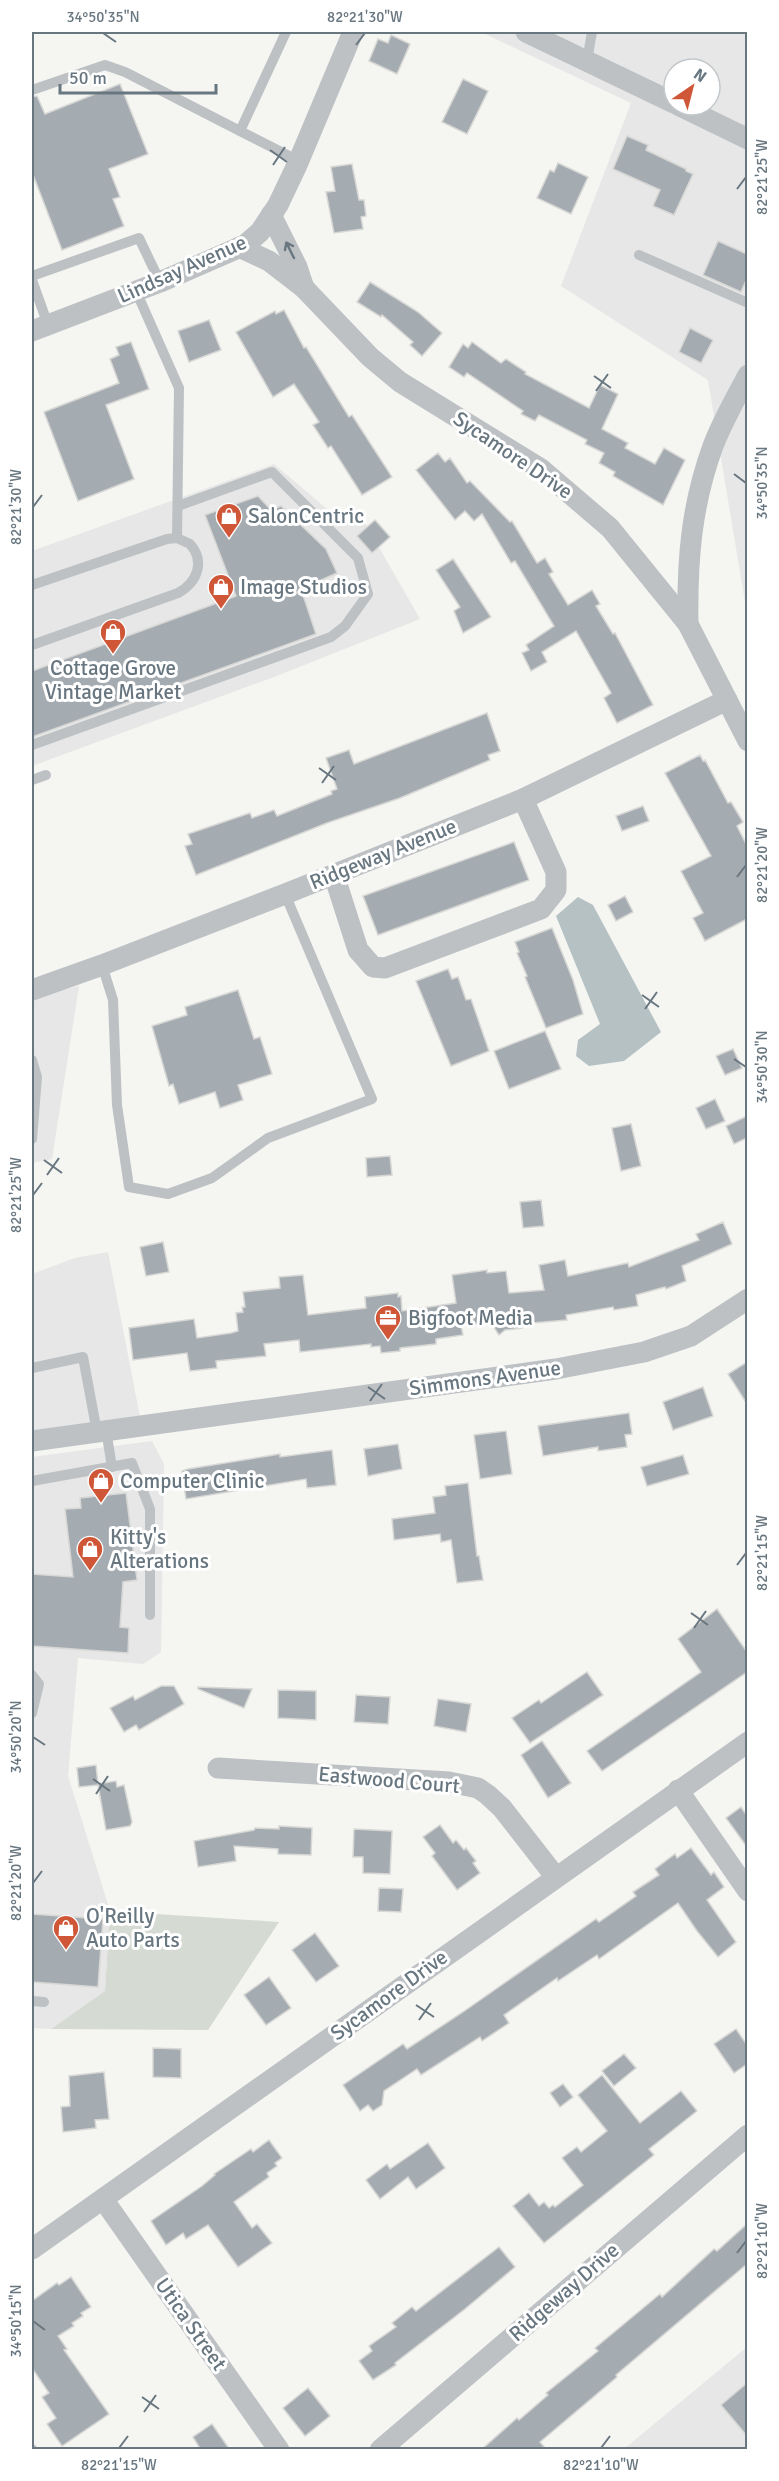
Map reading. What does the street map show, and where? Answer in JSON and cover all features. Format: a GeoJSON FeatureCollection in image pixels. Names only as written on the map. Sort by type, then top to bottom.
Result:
{"type":"FeatureCollection","features":[{"type":"Feature","properties":{"kind":"street","name":"Lindsay Avenue"},"geometry":{"type":"LineString","coordinates":[[40,328],[160,282],[239,248],[260,232],[299,161],[353,32]]}},
{"type":"Feature","properties":{"kind":"street"},"geometry":{"type":"LineString","coordinates":[[526,32],[662,97]]}},
{"type":"Feature","properties":{"kind":"street"},"geometry":{"type":"LineString","coordinates":[[702,117],[747,139]]}},
{"type":"Feature","properties":{"kind":"street","name":"Sycamore Drive"},"geometry":{"type":"LineString","coordinates":[[271,215],[297,267],[304,288]]}},
{"type":"Feature","properties":{"kind":"street","name":"Sycamore Drive"},"geometry":{"type":"LineString","coordinates":[[239,248],[270,261],[304,288],[370,357],[400,382],[541,470],[610,528],[688,624],[747,741]]}},
{"type":"Feature","properties":{"kind":"street"},"geometry":{"type":"LineString","coordinates":[[688,624],[692,525],[701,483],[714,444],[747,375]]}},
{"type":"Feature","properties":{"kind":"street","name":"Ridgeway Avenue"},"geometry":{"type":"LineString","coordinates":[[32,990],[334,875],[523,799],[727,700]]}},
{"type":"Feature","properties":{"kind":"street"},"geometry":{"type":"LineString","coordinates":[[334,875],[358,950],[373,967],[386,968],[541,909],[556,890],[556,873],[523,799]]}},
{"type":"Feature","properties":{"kind":"street","name":"Simmons Avenue"},"geometry":{"type":"LineString","coordinates":[[32,1441],[556,1369],[644,1352],[691,1336],[747,1299]]}},
{"type":"Feature","properties":{"kind":"street","name":"Sycamore Drive"},"geometry":{"type":"LineString","coordinates":[[32,2249],[747,1742]]}},
{"type":"Feature","properties":{"kind":"street","name":"Eastwood Court"},"geometry":{"type":"LineString","coordinates":[[218,1768],[449,1782],[478,1788],[502,1808],[555,1876]]}},
{"type":"Feature","properties":{"kind":"street"},"geometry":{"type":"LineString","coordinates":[[678,1790],[747,1891]]}},
{"type":"Feature","properties":{"kind":"street","name":"Ridgeway Drive"},"geometry":{"type":"LineString","coordinates":[[380,2450],[747,2135]]}},
{"type":"Feature","properties":{"kind":"street","name":"Utica Street"},"geometry":{"type":"LineString","coordinates":[[103,2199],[279,2450]]}},
{"type":"Feature","properties":{"kind":"lane"},"geometry":{"type":"LineString","coordinates":[[240,131],[286,32]]}},
{"type":"Feature","properties":{"kind":"lane"},"geometry":{"type":"LineString","coordinates":[[587,61],[592,32]]}},
{"type":"Feature","properties":{"kind":"lane"},"geometry":{"type":"LineString","coordinates":[[32,90],[105,65],[125,72],[299,161]]}},
{"type":"Feature","properties":{"kind":"lane"},"geometry":{"type":"LineString","coordinates":[[40,328],[32,278],[139,238],[160,282]]}},
{"type":"Feature","properties":{"kind":"lane"},"geometry":{"type":"LineString","coordinates":[[639,255],[747,303]]}},
{"type":"Feature","properties":{"kind":"lane"},"geometry":{"type":"LineString","coordinates":[[136,291],[179,388],[177,538]]}},
{"type":"Feature","properties":{"kind":"lane"},"geometry":{"type":"LineString","coordinates":[[32,745],[331,637],[345,626],[368,594],[358,558],[272,472],[178,506]]}},
{"type":"Feature","properties":{"kind":"lane"},"geometry":{"type":"LineString","coordinates":[[32,585],[151,544],[177,538],[190,544],[200,562],[196,575],[184,589],[32,645]]}},
{"type":"Feature","properties":{"kind":"lane"},"geometry":{"type":"LineString","coordinates":[[32,780],[46,775]]}},
{"type":"Feature","properties":{"kind":"lane"},"geometry":{"type":"LineString","coordinates":[[102,965],[113,1000],[117,1105],[129,1187],[168,1194],[212,1178],[268,1138],[372,1099],[285,894]]}},
{"type":"Feature","properties":{"kind":"lane"},"geometry":{"type":"LineString","coordinates":[[32,1060],[37,1077],[32,1139]]}},
{"type":"Feature","properties":{"kind":"lane"},"geometry":{"type":"LineString","coordinates":[[32,1368],[83,1357],[112,1467]]}},
{"type":"Feature","properties":{"kind":"lane"},"geometry":{"type":"LineString","coordinates":[[32,1481],[132,1464],[150,1509],[150,1615]]}},
{"type":"Feature","properties":{"kind":"lane"},"geometry":{"type":"LineString","coordinates":[[32,1675],[39,1684],[32,1713]]}},
{"type":"Feature","properties":{"kind":"lane"},"geometry":{"type":"LineString","coordinates":[[32,2001],[44,2002]]}},
{"type":"Feature","properties":{"kind":"shaded area"},"geometry":{"type":"Polygon","coordinates":[[[481,32],[747,32],[747,614],[708,380],[561,286],[631,103],[481,32]]]}},
{"type":"Feature","properties":{"kind":"shaded area"},"geometry":{"type":"Polygon","coordinates":[[[274,464],[327,509],[361,516],[420,619],[274,677],[32,766],[32,551],[274,464]]]}},
{"type":"Feature","properties":{"kind":"shaded area"},"geometry":{"type":"Polygon","coordinates":[[[578,897],[593,905],[661,1032],[624,1061],[589,1066],[576,1056],[578,1040],[600,1024],[556,916],[578,897]]]}},
{"type":"Feature","properties":{"kind":"shaded area"},"geometry":{"type":"Polygon","coordinates":[[[79,986],[52,1159],[32,1163],[32,997],[79,986]]]}},
{"type":"Feature","properties":{"kind":"shaded area"},"geometry":{"type":"Polygon","coordinates":[[[108,1252],[140,1417],[32,1433],[32,1274],[75,1258],[108,1252]]]}},
{"type":"Feature","properties":{"kind":"shaded area"},"geometry":{"type":"Polygon","coordinates":[[[152,1441],[164,1464],[161,1652],[143,1664],[78,1658],[68,1776],[110,1911],[105,1991],[51,2029],[32,2028],[32,1457],[152,1441]]]}},
{"type":"Feature","properties":{"kind":"shaded area"},"geometry":{"type":"Polygon","coordinates":[[[110,1911],[279,1922],[208,2030],[51,2029],[105,1991],[110,1911]]]}},
{"type":"Feature","properties":{"kind":"shaded area"},"geometry":{"type":"Polygon","coordinates":[[[747,2347],[747,2449],[624,2449],[747,2347]]]}},
{"type":"Feature","properties":{"kind":"building"},"geometry":{"type":"Polygon","coordinates":[[[391,35],[410,44],[397,74],[369,61],[378,39],[388,43],[391,35]]]}},
{"type":"Feature","properties":{"kind":"building"},"geometry":{"type":"Polygon","coordinates":[[[463,79],[488,91],[467,134],[442,122],[463,79]]]}},
{"type":"Feature","properties":{"kind":"building"},"geometry":{"type":"Polygon","coordinates":[[[120,84],[148,154],[109,169],[120,197],[113,199],[124,226],[62,250],[32,172],[32,97],[37,96],[45,114],[120,84]]]}},
{"type":"Feature","properties":{"kind":"building"},"geometry":{"type":"Polygon","coordinates":[[[627,136],[648,145],[646,150],[693,174],[674,215],[653,206],[660,190],[613,169],[627,136]]]}},
{"type":"Feature","properties":{"kind":"building"},"geometry":{"type":"Polygon","coordinates":[[[558,163],[588,177],[571,214],[537,198],[550,170],[554,172],[558,163]]]}},
{"type":"Feature","properties":{"kind":"building"},"geometry":{"type":"Polygon","coordinates":[[[352,164],[359,200],[364,200],[366,216],[361,217],[363,229],[334,233],[326,192],[335,191],[331,167],[352,164]]]}},
{"type":"Feature","properties":{"kind":"building"},"geometry":{"type":"Polygon","coordinates":[[[718,241],[747,254],[747,278],[741,292],[703,275],[718,241]]]}},
{"type":"Feature","properties":{"kind":"building"},"geometry":{"type":"Polygon","coordinates":[[[370,282],[418,312],[442,333],[422,356],[410,345],[413,342],[382,315],[381,317],[357,302],[370,282]]]}},
{"type":"Feature","properties":{"kind":"building"},"geometry":{"type":"Polygon","coordinates":[[[284,310],[304,348],[306,347],[349,417],[352,415],[392,477],[362,495],[331,446],[328,448],[313,425],[319,422],[294,384],[273,397],[236,332],[275,311],[276,314],[284,310]]]}},
{"type":"Feature","properties":{"kind":"building"},"geometry":{"type":"Polygon","coordinates":[[[209,320],[221,350],[189,362],[178,331],[209,320]]]}},
{"type":"Feature","properties":{"kind":"building"},"geometry":{"type":"Polygon","coordinates":[[[690,328],[713,340],[701,363],[679,352],[690,328]]]}},
{"type":"Feature","properties":{"kind":"building"},"geometry":{"type":"Polygon","coordinates":[[[131,342],[149,389],[106,405],[134,479],[78,501],[44,412],[119,383],[110,359],[119,355],[116,347],[131,342]]]}},
{"type":"Feature","properties":{"kind":"building"},"geometry":{"type":"Polygon","coordinates":[[[472,342],[501,363],[506,359],[526,372],[525,374],[589,408],[600,385],[618,394],[602,429],[628,443],[625,448],[655,464],[664,448],[685,460],[663,505],[613,476],[615,472],[599,463],[604,453],[585,444],[587,440],[539,415],[535,421],[521,414],[523,411],[467,373],[464,377],[449,367],[463,344],[468,348],[472,342]]]}},
{"type":"Feature","properties":{"kind":"building"},"geometry":{"type":"Polygon","coordinates":[[[438,453],[445,462],[450,458],[467,483],[470,481],[510,522],[512,521],[537,563],[545,558],[553,572],[549,574],[568,605],[592,590],[600,604],[596,606],[613,634],[615,633],[653,705],[617,723],[604,698],[611,693],[576,631],[542,652],[547,662],[531,671],[522,653],[529,650],[526,645],[554,626],[515,561],[511,563],[482,514],[474,521],[465,511],[455,520],[416,470],[438,453]]]}},
{"type":"Feature","properties":{"kind":"building"},"geometry":{"type":"Polygon","coordinates":[[[258,496],[271,510],[281,506],[326,549],[337,573],[301,589],[316,634],[32,737],[32,671],[236,596],[205,515],[258,496]]]}},
{"type":"Feature","properties":{"kind":"building"},"geometry":{"type":"Polygon","coordinates":[[[375,520],[390,537],[372,553],[357,536],[375,520]]]}},
{"type":"Feature","properties":{"kind":"building"},"geometry":{"type":"Polygon","coordinates":[[[453,559],[491,617],[463,633],[454,611],[460,607],[436,570],[453,559]]]}},
{"type":"Feature","properties":{"kind":"building"},"geometry":{"type":"Polygon","coordinates":[[[487,713],[500,751],[488,755],[490,760],[400,798],[327,823],[196,875],[185,846],[192,844],[188,834],[250,813],[252,818],[274,810],[277,816],[332,794],[331,791],[337,789],[326,758],[349,750],[354,764],[487,713]]]}},
{"type":"Feature","properties":{"kind":"building"},"geometry":{"type":"Polygon","coordinates":[[[700,755],[728,803],[731,802],[743,822],[737,826],[747,846],[747,919],[705,941],[693,918],[703,913],[681,871],[711,856],[665,773],[700,755]]]}},
{"type":"Feature","properties":{"kind":"building"},"geometry":{"type":"Polygon","coordinates":[[[643,806],[649,821],[622,831],[616,816],[643,806]]]}},
{"type":"Feature","properties":{"kind":"building"},"geometry":{"type":"Polygon","coordinates":[[[514,842],[529,880],[378,935],[363,896],[514,842]]]}},
{"type":"Feature","properties":{"kind":"building"},"geometry":{"type":"Polygon","coordinates":[[[625,896],[633,912],[616,921],[608,905],[625,896]]]}},
{"type":"Feature","properties":{"kind":"building"},"geometry":{"type":"Polygon","coordinates":[[[552,928],[573,980],[583,1014],[546,1028],[525,977],[527,976],[515,942],[552,928]]]}},
{"type":"Feature","properties":{"kind":"building"},"geometry":{"type":"Polygon","coordinates":[[[448,969],[452,979],[458,977],[466,1000],[471,999],[489,1051],[451,1066],[416,981],[448,969]]]}},
{"type":"Feature","properties":{"kind":"building"},"geometry":{"type":"Polygon","coordinates":[[[238,990],[254,1039],[260,1037],[272,1074],[238,1085],[243,1100],[220,1108],[215,1092],[179,1104],[173,1084],[169,1086],[152,1026],[187,1015],[185,1007],[238,990]]]}},
{"type":"Feature","properties":{"kind":"building"},"geometry":{"type":"Polygon","coordinates":[[[545,1031],[561,1069],[509,1089],[494,1051],[545,1031]]]}},
{"type":"Feature","properties":{"kind":"building"},"geometry":{"type":"Polygon","coordinates":[[[733,1049],[742,1068],[725,1075],[716,1056],[733,1049]]]}},
{"type":"Feature","properties":{"kind":"building"},"geometry":{"type":"Polygon","coordinates":[[[715,1099],[725,1121],[706,1129],[696,1108],[715,1099]]]}},
{"type":"Feature","properties":{"kind":"building"},"geometry":{"type":"Polygon","coordinates":[[[747,1116],[747,1138],[734,1144],[726,1126],[747,1116]]]}},
{"type":"Feature","properties":{"kind":"building"},"geometry":{"type":"Polygon","coordinates":[[[631,1124],[641,1166],[621,1171],[612,1128],[631,1124]]]}},
{"type":"Feature","properties":{"kind":"building"},"geometry":{"type":"Polygon","coordinates":[[[390,1156],[392,1175],[367,1177],[366,1158],[390,1156]]]}},
{"type":"Feature","properties":{"kind":"building"},"geometry":{"type":"Polygon","coordinates":[[[541,1200],[544,1226],[523,1228],[520,1202],[541,1200]]]}},
{"type":"Feature","properties":{"kind":"building"},"geometry":{"type":"Polygon","coordinates":[[[723,1222],[732,1244],[682,1266],[686,1281],[666,1289],[665,1287],[636,1295],[638,1306],[614,1310],[613,1307],[566,1315],[567,1320],[521,1324],[522,1328],[505,1330],[499,1335],[491,1323],[461,1326],[463,1335],[436,1339],[436,1344],[400,1348],[400,1351],[381,1353],[380,1346],[371,1347],[371,1344],[300,1352],[299,1340],[264,1344],[266,1356],[216,1361],[217,1368],[190,1371],[187,1353],[133,1360],[129,1328],[194,1319],[197,1338],[238,1331],[236,1313],[243,1312],[242,1307],[245,1307],[243,1292],[280,1288],[279,1277],[303,1275],[308,1315],[366,1308],[365,1297],[398,1293],[398,1297],[401,1296],[402,1311],[456,1303],[452,1275],[487,1270],[487,1273],[506,1271],[509,1293],[544,1290],[539,1265],[565,1260],[568,1276],[628,1263],[629,1267],[699,1240],[696,1234],[723,1222]]]}},
{"type":"Feature","properties":{"kind":"building"},"geometry":{"type":"Polygon","coordinates":[[[163,1242],[169,1272],[146,1276],[140,1247],[163,1242]]]}},
{"type":"Feature","properties":{"kind":"building"},"geometry":{"type":"Polygon","coordinates":[[[747,1362],[747,1404],[728,1374],[747,1362]]]}},
{"type":"Feature","properties":{"kind":"building"},"geometry":{"type":"Polygon","coordinates":[[[703,1387],[713,1416],[673,1430],[663,1402],[703,1387]]]}},
{"type":"Feature","properties":{"kind":"building"},"geometry":{"type":"Polygon","coordinates":[[[629,1413],[632,1434],[625,1435],[627,1447],[598,1451],[598,1447],[543,1456],[538,1426],[629,1413]]]}},
{"type":"Feature","properties":{"kind":"building"},"geometry":{"type":"Polygon","coordinates":[[[506,1431],[512,1474],[480,1479],[474,1435],[506,1431]]]}},
{"type":"Feature","properties":{"kind":"building"},"geometry":{"type":"Polygon","coordinates":[[[398,1444],[402,1469],[368,1476],[364,1449],[398,1444]]]}},
{"type":"Feature","properties":{"kind":"building"},"geometry":{"type":"Polygon","coordinates":[[[332,1450],[336,1485],[307,1488],[306,1479],[186,1499],[182,1471],[280,1454],[280,1457],[332,1450]]]}},
{"type":"Feature","properties":{"kind":"building"},"geometry":{"type":"Polygon","coordinates":[[[683,1455],[689,1474],[647,1486],[641,1467],[683,1455]]]}},
{"type":"Feature","properties":{"kind":"building"},"geometry":{"type":"Polygon","coordinates":[[[468,1483],[477,1556],[479,1556],[483,1580],[457,1583],[451,1540],[441,1542],[440,1534],[394,1540],[392,1519],[435,1513],[433,1497],[446,1495],[445,1486],[468,1483]]]}},
{"type":"Feature","properties":{"kind":"building"},"geometry":{"type":"Polygon","coordinates":[[[126,1493],[137,1580],[123,1582],[120,1627],[129,1628],[128,1653],[32,1646],[32,1574],[73,1577],[65,1509],[81,1508],[80,1498],[126,1493]]]}},
{"type":"Feature","properties":{"kind":"building"},"geometry":{"type":"Polygon","coordinates":[[[717,1609],[747,1652],[747,1672],[602,1771],[587,1751],[701,1672],[678,1639],[717,1609]]]}},
{"type":"Feature","properties":{"kind":"building"},"geometry":{"type":"Polygon","coordinates":[[[587,1672],[603,1695],[530,1743],[512,1718],[539,1700],[541,1703],[587,1672]]]}},
{"type":"Feature","properties":{"kind":"building"},"geometry":{"type":"Polygon","coordinates":[[[161,1686],[174,1686],[184,1704],[139,1730],[136,1725],[124,1732],[110,1708],[133,1696],[135,1700],[161,1686]]]}},
{"type":"Feature","properties":{"kind":"building"},"geometry":{"type":"Polygon","coordinates":[[[198,1687],[252,1689],[244,1708],[198,1689],[198,1687]]]}},
{"type":"Feature","properties":{"kind":"building"},"geometry":{"type":"Polygon","coordinates":[[[278,1690],[316,1691],[316,1720],[278,1718],[278,1690]]]}},
{"type":"Feature","properties":{"kind":"building"},"geometry":{"type":"Polygon","coordinates":[[[356,1695],[390,1697],[388,1724],[354,1722],[356,1695]]]}},
{"type":"Feature","properties":{"kind":"building"},"geometry":{"type":"Polygon","coordinates":[[[438,1699],[471,1704],[466,1732],[434,1726],[438,1699]]]}},
{"type":"Feature","properties":{"kind":"building"},"geometry":{"type":"Polygon","coordinates":[[[542,1741],[571,1783],[548,1798],[521,1755],[542,1741]]]}},
{"type":"Feature","properties":{"kind":"building"},"geometry":{"type":"Polygon","coordinates":[[[96,1765],[98,1784],[116,1781],[117,1787],[124,1785],[132,1822],[130,1826],[106,1830],[98,1785],[79,1787],[77,1768],[96,1765]]]}},
{"type":"Feature","properties":{"kind":"building"},"geometry":{"type":"Polygon","coordinates":[[[741,1807],[747,1816],[747,1847],[726,1818],[741,1807]]]}},
{"type":"Feature","properties":{"kind":"building"},"geometry":{"type":"Polygon","coordinates":[[[440,1825],[453,1843],[456,1840],[464,1850],[466,1848],[476,1861],[473,1863],[480,1873],[457,1890],[432,1856],[435,1853],[423,1837],[440,1825]]]}},
{"type":"Feature","properties":{"kind":"building"},"geometry":{"type":"Polygon","coordinates":[[[279,1826],[312,1828],[311,1855],[278,1854],[278,1849],[234,1846],[236,1861],[198,1867],[194,1841],[255,1828],[279,1829],[279,1826]]]}},
{"type":"Feature","properties":{"kind":"building"},"geometry":{"type":"Polygon","coordinates":[[[354,1829],[392,1831],[390,1874],[363,1873],[363,1857],[353,1857],[354,1829]]]}},
{"type":"Feature","properties":{"kind":"building"},"geometry":{"type":"Polygon","coordinates":[[[691,1848],[711,1875],[714,1872],[724,1887],[707,1900],[736,1942],[718,1957],[678,1903],[599,1959],[597,1955],[558,1981],[557,1978],[504,2015],[509,2023],[482,2041],[480,2037],[421,2075],[417,2069],[384,2091],[382,2105],[373,2111],[368,2105],[360,2111],[343,2085],[403,2044],[407,2049],[596,1919],[599,1922],[636,1896],[633,1892],[659,1875],[655,1869],[675,1854],[677,1858],[691,1848]]]}},
{"type":"Feature","properties":{"kind":"building"},"geometry":{"type":"Polygon","coordinates":[[[379,1888],[403,1889],[401,1912],[378,1911],[379,1888]]]}},
{"type":"Feature","properties":{"kind":"building","name":"O'Reilly Auto Parts"},"geometry":{"type":"Polygon","coordinates":[[[32,1914],[103,1919],[98,1987],[32,1982],[32,1914]]]}},
{"type":"Feature","properties":{"kind":"building"},"geometry":{"type":"Polygon","coordinates":[[[315,1933],[339,1966],[316,1982],[292,1950],[315,1933]]]}},
{"type":"Feature","properties":{"kind":"building"},"geometry":{"type":"Polygon","coordinates":[[[269,1977],[291,2008],[266,2025],[244,1995],[269,1977]]]}},
{"type":"Feature","properties":{"kind":"building"},"geometry":{"type":"Polygon","coordinates":[[[736,2029],[747,2045],[747,2064],[734,2073],[714,2044],[736,2029]]]}},
{"type":"Feature","properties":{"kind":"building"},"geometry":{"type":"Polygon","coordinates":[[[153,2048],[181,2049],[181,2078],[153,2077],[153,2048]]]}},
{"type":"Feature","properties":{"kind":"building"},"geometry":{"type":"Polygon","coordinates":[[[624,2054],[636,2068],[614,2086],[602,2071],[624,2054]]]}},
{"type":"Feature","properties":{"kind":"building"},"geometry":{"type":"Polygon","coordinates":[[[104,2072],[109,2119],[95,2120],[96,2128],[63,2132],[61,2107],[70,2106],[69,2076],[104,2072]]]}},
{"type":"Feature","properties":{"kind":"building"},"geometry":{"type":"Polygon","coordinates":[[[602,2075],[640,2123],[681,2091],[697,2111],[649,2149],[654,2155],[544,2243],[513,2206],[529,2193],[539,2206],[544,2202],[549,2208],[553,2205],[555,2207],[583,2185],[562,2158],[577,2147],[581,2152],[607,2131],[578,2095],[602,2075]]]}},
{"type":"Feature","properties":{"kind":"building"},"geometry":{"type":"Polygon","coordinates":[[[563,2084],[573,2097],[560,2107],[550,2093],[563,2084]]]}},
{"type":"Feature","properties":{"kind":"building"},"geometry":{"type":"Polygon","coordinates":[[[269,2140],[282,2158],[275,2163],[277,2166],[267,2173],[269,2177],[234,2202],[252,2228],[257,2224],[272,2243],[238,2267],[208,2225],[186,2239],[183,2233],[166,2245],[151,2221],[202,2186],[214,2174],[251,2149],[253,2152],[269,2140]]]}},
{"type":"Feature","properties":{"kind":"building"},"geometry":{"type":"Polygon","coordinates":[[[428,2143],[445,2168],[416,2189],[408,2177],[380,2199],[366,2180],[387,2164],[390,2169],[428,2143]]]}},
{"type":"Feature","properties":{"kind":"building"},"geometry":{"type":"Polygon","coordinates":[[[747,2224],[747,2264],[540,2442],[547,2450],[481,2450],[598,2351],[595,2348],[660,2294],[662,2297],[714,2249],[717,2251],[747,2224]]]}},
{"type":"Feature","properties":{"kind":"building"},"geometry":{"type":"Polygon","coordinates":[[[499,2247],[515,2267],[395,2363],[396,2365],[373,2380],[359,2361],[372,2351],[369,2346],[396,2327],[392,2323],[412,2307],[416,2311],[499,2247]]]}},
{"type":"Feature","properties":{"kind":"building"},"geometry":{"type":"Polygon","coordinates":[[[71,2277],[91,2307],[81,2313],[83,2316],[72,2323],[74,2326],[58,2336],[67,2349],[64,2350],[109,2414],[62,2446],[47,2424],[56,2418],[42,2397],[49,2393],[32,2368],[32,2301],[57,2283],[59,2285],[71,2277]]]}},
{"type":"Feature","properties":{"kind":"building"},"geometry":{"type":"Polygon","coordinates":[[[747,2383],[747,2436],[721,2405],[747,2383]]]}},
{"type":"Feature","properties":{"kind":"building"},"geometry":{"type":"Polygon","coordinates":[[[308,2388],[330,2416],[305,2436],[283,2408],[308,2388]]]}},
{"type":"Feature","properties":{"kind":"building"},"geometry":{"type":"Polygon","coordinates":[[[212,2424],[230,2450],[201,2450],[193,2437],[212,2424]]]}},
{"type":"Feature","properties":{"kind":"place","name":"SalonCentric"},"geometry":{"type":"Point","coordinates":[229,539]}},
{"type":"Feature","properties":{"kind":"place","name":"Image Studios"},"geometry":{"type":"Point","coordinates":[221,610]}},
{"type":"Feature","properties":{"kind":"place","name":"Cottage Grove Vintage Market"},"geometry":{"type":"Point","coordinates":[113,655]}},
{"type":"Feature","properties":{"kind":"place","name":"Bigfoot Media"},"geometry":{"type":"Point","coordinates":[388,1341]}},
{"type":"Feature","properties":{"kind":"place","name":"Computer Clinic"},"geometry":{"type":"Point","coordinates":[101,1504]}},
{"type":"Feature","properties":{"kind":"place","name":"Kitty's Alterations"},"geometry":{"type":"Point","coordinates":[90,1572]}},
{"type":"Feature","properties":{"kind":"place","name":"O'Reilly Auto Parts"},"geometry":{"type":"Point","coordinates":[66,1951]}}]}
